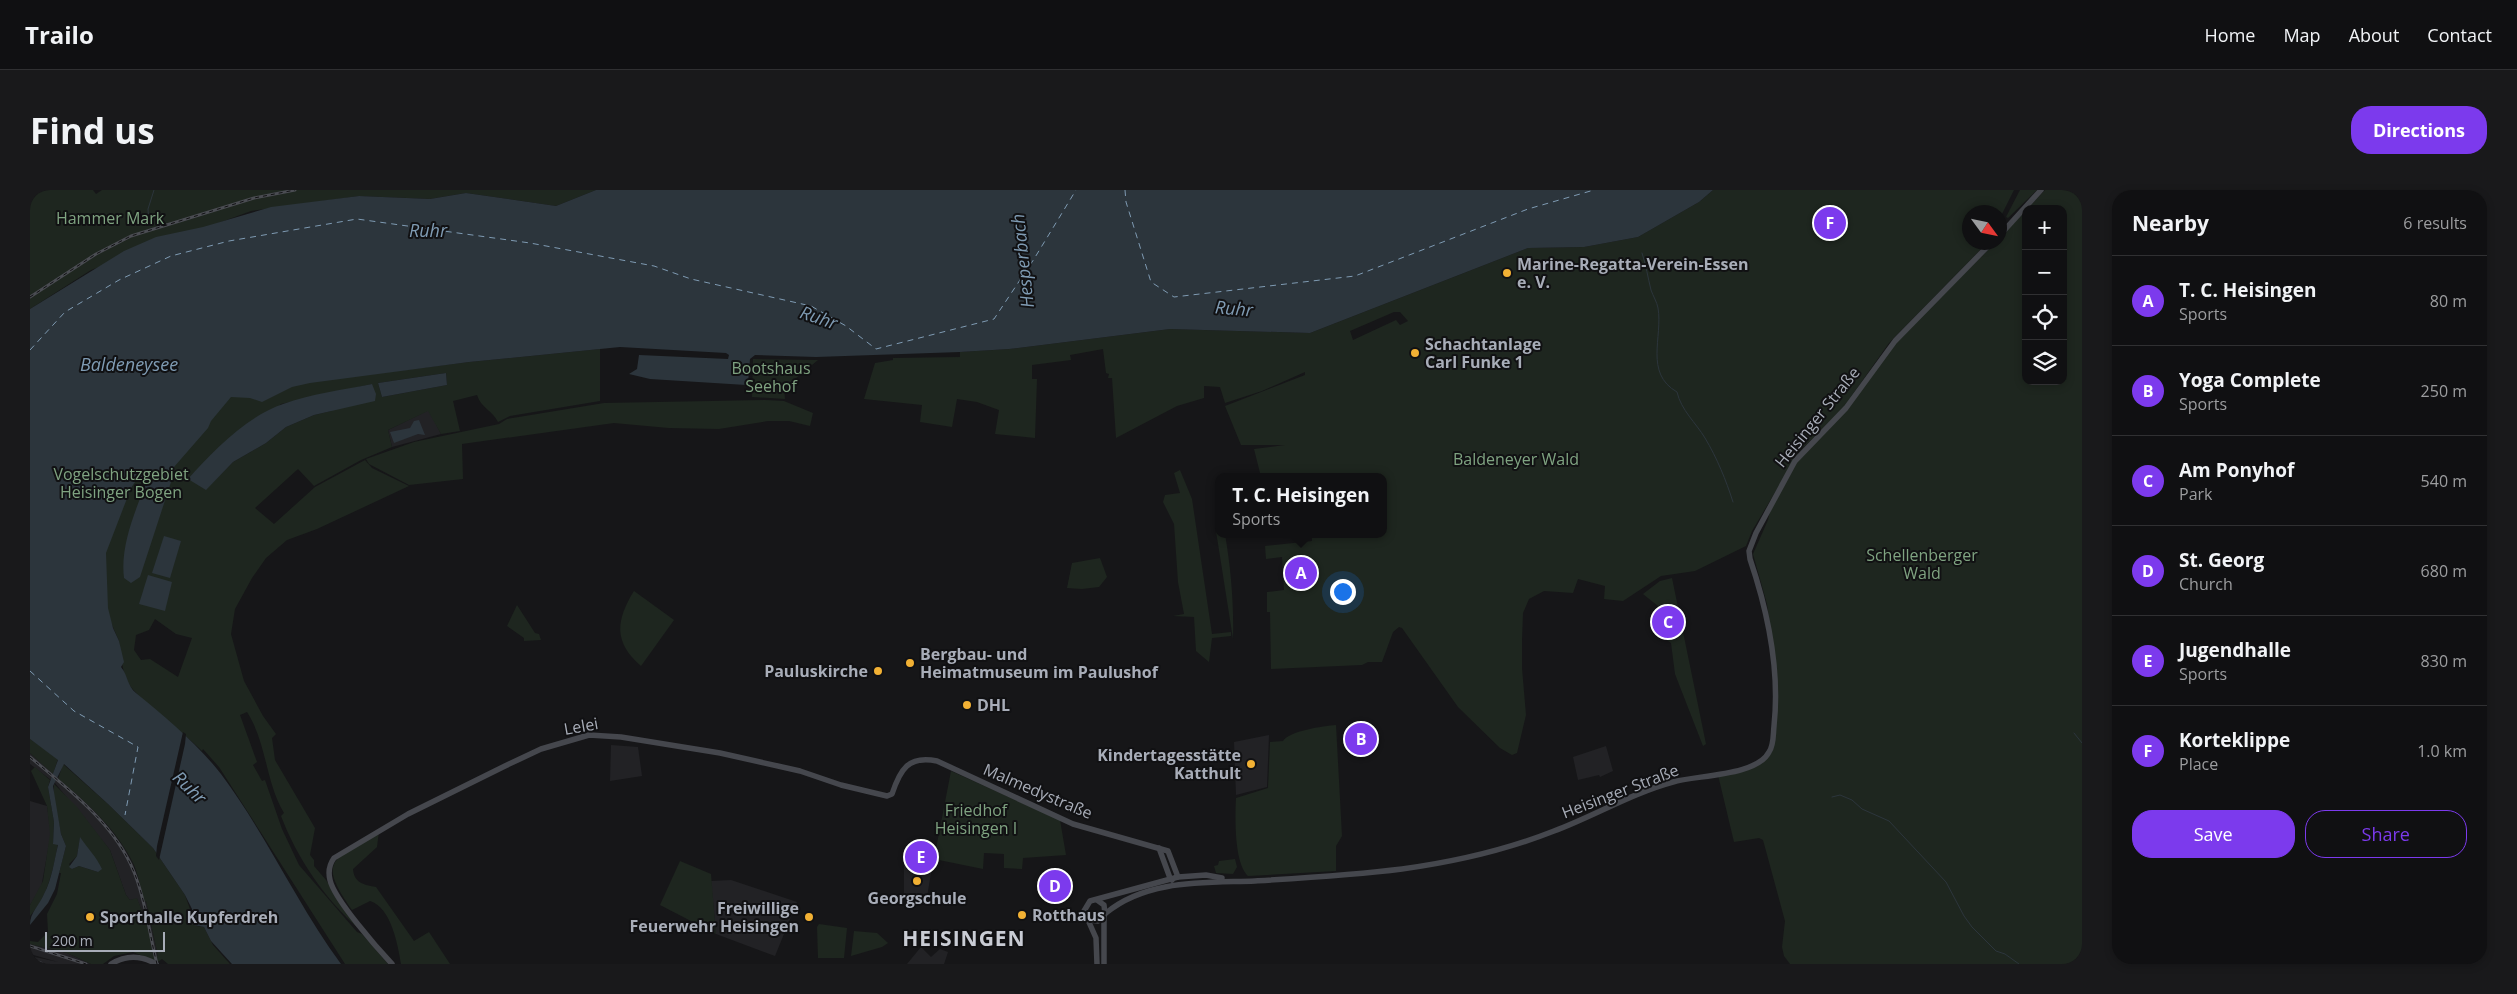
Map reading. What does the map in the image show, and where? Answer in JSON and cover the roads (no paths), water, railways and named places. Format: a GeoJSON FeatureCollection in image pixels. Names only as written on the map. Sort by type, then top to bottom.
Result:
{"type":"FeatureCollection","features":[{"type":"Feature","properties":{"kind":"main road"},"geometry":{"type":"LineString","coordinates":[[2007,226],[2041,190]]}},
{"type":"Feature","properties":{"kind":"main road","name":"Heisinger Straße"},"geometry":{"type":"LineString","coordinates":[[1097,900],[1206,875],[1239,880],[1363,873],[1453,860],[1534,838],[1670,782],[1742,769],[1764,760],[1772,746],[1776,693],[1765,611],[1749,551],[1756,533],[1795,461],[1846,408],[1895,341],[1984,250]]}},
{"type":"Feature","properties":{"kind":"main road","name":"Lelei"},"geometry":{"type":"LineString","coordinates":[[392,964],[372,942],[332,888],[329,876],[330,864],[347,849],[408,814],[541,749],[589,735],[621,737],[720,753],[800,771],[851,788],[886,796],[891,794],[897,778],[904,768],[919,761],[937,761]]}},
{"type":"Feature","properties":{"kind":"main road","name":"Malmedystraße"},"geometry":{"type":"LineString","coordinates":[[937,761],[1073,824],[1159,848]]}},
{"type":"Feature","properties":{"kind":"main road"},"geometry":{"type":"LineString","coordinates":[[1159,848],[1168,851],[1175,882]]}},
{"type":"Feature","properties":{"kind":"main road"},"geometry":{"type":"LineString","coordinates":[[1159,848],[1175,882]]}},
{"type":"Feature","properties":{"kind":"main road","name":"Heisinger Straße"},"geometry":{"type":"LineString","coordinates":[[1090,920],[1098,921],[1127,898],[1175,882]]}},
{"type":"Feature","properties":{"kind":"main road"},"geometry":{"type":"LineString","coordinates":[[1097,964],[1096,938],[1090,920],[1085,916],[1085,907],[1090,901],[1097,900],[1104,905],[1105,914],[1104,964]]}},
{"type":"Feature","properties":{"kind":"main road"},"geometry":{"type":"LineString","coordinates":[[111,964],[123,958],[138,957],[155,963]]}},
{"type":"Feature","properties":{"kind":"main road"},"geometry":{"type":"LineString","coordinates":[[30,961],[40,964]]}},
{"type":"Feature","properties":{"kind":"water","name":"Baldeneysee"},"geometry":{"type":"Polygon","coordinates":[[[596,190],[1713,190],[1699,202],[1638,237],[1584,247],[1528,248],[1310,333],[1170,329],[1009,349],[816,357],[755,355],[750,359],[748,383],[746,385],[650,379],[629,374],[637,369],[639,355],[728,359],[729,355],[726,353],[620,347],[469,362],[310,383],[292,387],[262,402],[250,398],[231,397],[211,421],[208,428],[174,467],[172,479],[140,577],[131,583],[124,578],[124,554],[129,529],[146,483],[137,479],[131,488],[106,553],[108,608],[124,662],[121,667],[131,687],[191,741],[221,774],[253,821],[310,917],[341,964],[232,964],[211,941],[204,927],[194,925],[190,920],[192,909],[185,895],[153,848],[64,764],[53,786],[61,834],[66,846],[55,889],[48,903],[30,925],[33,913],[49,882],[58,845],[53,844],[54,822],[48,787],[58,760],[30,739],[30,309],[124,251],[156,237],[203,227],[271,207],[359,196],[430,199],[466,193],[556,206],[596,190]]]}},
{"type":"Feature","properties":{"kind":"water"},"geometry":{"type":"Polygon","coordinates":[[[446,373],[447,385],[382,397],[378,383],[446,373]]]}},
{"type":"Feature","properties":{"kind":"water"},"geometry":{"type":"Polygon","coordinates":[[[372,384],[376,394],[375,401],[314,415],[286,427],[266,443],[233,462],[206,490],[188,479],[231,436],[256,417],[283,404],[304,398],[372,384]]]}},
{"type":"Feature","properties":{"kind":"water"},"geometry":{"type":"Polygon","coordinates":[[[419,420],[425,435],[418,434],[394,443],[390,432],[410,428],[414,421],[419,420]]]}},
{"type":"Feature","properties":{"kind":"water"},"geometry":{"type":"Polygon","coordinates":[[[164,536],[181,541],[170,578],[152,573],[164,536]]]}},
{"type":"Feature","properties":{"kind":"water"},"geometry":{"type":"Polygon","coordinates":[[[148,575],[172,582],[165,611],[139,604],[148,575]]]}},
{"type":"Feature","properties":{"kind":"water"},"geometry":{"type":"Polygon","coordinates":[[[80,837],[100,864],[102,869],[98,872],[79,866],[72,869],[69,867],[77,856],[80,837]]]}},
{"type":"Feature","properties":{"kind":"waterway"},"geometry":{"type":"LineString","coordinates":[[149,225],[148,209],[154,190]]}},
{"type":"Feature","properties":{"kind":"waterway"},"geometry":{"type":"LineString","coordinates":[[1642,253],[1651,290],[1658,308],[1657,354],[1661,375],[1667,384],[1677,392],[1685,411],[1709,446],[1721,469],[1733,502]]}},
{"type":"Feature","properties":{"kind":"waterway"},"geometry":{"type":"LineString","coordinates":[[2074,733],[2082,743]]}},
{"type":"Feature","properties":{"kind":"waterway"},"geometry":{"type":"LineString","coordinates":[[1832,797],[1840,795],[1852,800],[1862,809],[1889,821],[1946,882],[1972,927],[1996,951],[2005,954],[2019,964]]}},
{"type":"Feature","properties":{"kind":"railway"},"geometry":{"type":"LineString","coordinates":[[30,297],[96,254],[131,236],[254,198],[295,190]]}},
{"type":"Feature","properties":{"kind":"railway"},"geometry":{"type":"LineString","coordinates":[[30,757],[89,808],[115,838],[126,855],[142,894],[157,964]]}},
{"type":"Feature","properties":{"kind":"railway"},"geometry":{"type":"LineString","coordinates":[[30,946],[86,964]]}},
{"type":"Feature","properties":{"kind":"place","name":"Korteklippe"},"geometry":{"type":"Point","coordinates":[1830,223]}},
{"type":"Feature","properties":{"kind":"place","name":"Marine-Regatta-Verein-Essen e. V."},"geometry":{"type":"Point","coordinates":[1507,273]}},
{"type":"Feature","properties":{"kind":"place","name":"Schachtanlage Carl Funke 1"},"geometry":{"type":"Point","coordinates":[1415,353]}},
{"type":"Feature","properties":{"kind":"place","name":"T. C. Heisingen"},"geometry":{"type":"Point","coordinates":[1301,573]}},
{"type":"Feature","properties":{"kind":"place","name":"Am Ponyhof"},"geometry":{"type":"Point","coordinates":[1668,622]}},
{"type":"Feature","properties":{"kind":"place","name":"Bergbau- und Heimatmuseum im Paulushof"},"geometry":{"type":"Point","coordinates":[910,663]}},
{"type":"Feature","properties":{"kind":"place","name":"Pauluskirche"},"geometry":{"type":"Point","coordinates":[878,671]}},
{"type":"Feature","properties":{"kind":"place","name":"DHL"},"geometry":{"type":"Point","coordinates":[967,705]}},
{"type":"Feature","properties":{"kind":"place","name":"Yoga Complete"},"geometry":{"type":"Point","coordinates":[1361,739]}},
{"type":"Feature","properties":{"kind":"place","name":"Kindertagesstätte Katthult"},"geometry":{"type":"Point","coordinates":[1251,764]}},
{"type":"Feature","properties":{"kind":"place","name":"Jugendhalle"},"geometry":{"type":"Point","coordinates":[921,857]}},
{"type":"Feature","properties":{"kind":"place","name":"Georgschule"},"geometry":{"type":"Point","coordinates":[917,881]}},
{"type":"Feature","properties":{"kind":"place","name":"St. Georg"},"geometry":{"type":"Point","coordinates":[1055,886]}},
{"type":"Feature","properties":{"kind":"place","name":"Rotthaus"},"geometry":{"type":"Point","coordinates":[1022,915]}},
{"type":"Feature","properties":{"kind":"place","name":"Sporthalle Kupferdreh"},"geometry":{"type":"Point","coordinates":[90,917]}},
{"type":"Feature","properties":{"kind":"place","name":"Freiwillige Feuerwehr Heisingen"},"geometry":{"type":"Point","coordinates":[809,917]}},
{"type":"Feature","properties":{"kind":"district","name":"HEISINGEN"},"geometry":{"type":"Point","coordinates":[964,938]}},
{"type":"Feature","properties":{"kind":"park label","name":"Hammer Mark"},"geometry":{"type":"Point","coordinates":[110,218]}},
{"type":"Feature","properties":{"kind":"park label","name":"Bootshaus Seehof"},"geometry":{"type":"Point","coordinates":[771,377]}},
{"type":"Feature","properties":{"kind":"park label","name":"Baldeneyer Wald"},"geometry":{"type":"Point","coordinates":[1516,459]}},
{"type":"Feature","properties":{"kind":"park label","name":"Vogelschutzgebiet Heisinger Bogen"},"geometry":{"type":"Point","coordinates":[121,483]}},
{"type":"Feature","properties":{"kind":"park label","name":"Schellenberger Wald"},"geometry":{"type":"Point","coordinates":[1922,564]}},
{"type":"Feature","properties":{"kind":"park label","name":"Friedhof Heisingen I"},"geometry":{"type":"Point","coordinates":[976,819]}},
{"type":"Feature","properties":{"kind":"water label","name":"Ruhr"},"geometry":{"type":"Point","coordinates":[428,230]}},
{"type":"Feature","properties":{"kind":"water label","name":"Hesperbach"},"geometry":{"type":"Point","coordinates":[1022,261]}},
{"type":"Feature","properties":{"kind":"water label","name":"Ruhr"},"geometry":{"type":"Point","coordinates":[1234,308]}},
{"type":"Feature","properties":{"kind":"water label","name":"Ruhr"},"geometry":{"type":"Point","coordinates":[819,317]}},
{"type":"Feature","properties":{"kind":"water label","name":"Ruhr"},"geometry":{"type":"Point","coordinates":[190,787]}}]}
